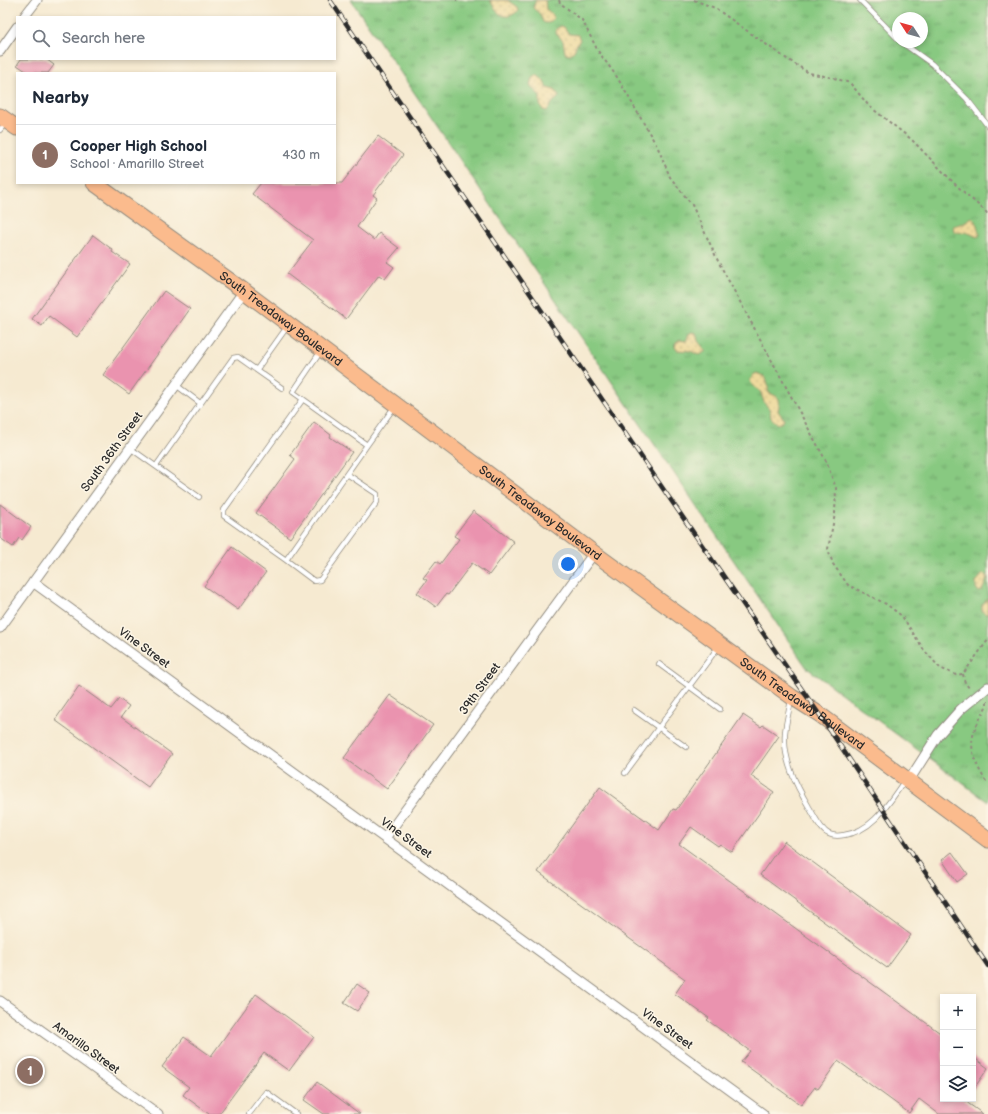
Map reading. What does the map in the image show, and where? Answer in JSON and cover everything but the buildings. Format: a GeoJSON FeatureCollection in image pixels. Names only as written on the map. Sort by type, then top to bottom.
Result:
{"type":"FeatureCollection","features":[{"type":"Feature","properties":{"kind":"main road","name":"South Treadaway Boulevard"},"geometry":{"type":"LineString","coordinates":[[95,184],[244,291],[594,553],[819,714],[988,840]]}},
{"type":"Feature","properties":{"kind":"street"},"geometry":{"type":"LineString","coordinates":[[25,16],[37,0]]}},
{"type":"Feature","properties":{"kind":"street"},"geometry":{"type":"LineString","coordinates":[[0,51],[16,28]]}},
{"type":"Feature","properties":{"kind":"street","name":"South 36th Street"},"geometry":{"type":"LineString","coordinates":[[0,628],[244,291]]}},
{"type":"Feature","properties":{"kind":"street","name":"39th Street"},"geometry":{"type":"LineString","coordinates":[[385,838],[594,553]]}},
{"type":"Feature","properties":{"kind":"street","name":"Vine Street"},"geometry":{"type":"LineString","coordinates":[[33,582],[763,1114]]}},
{"type":"Feature","properties":{"kind":"street"},"geometry":{"type":"LineString","coordinates":[[907,780],[938,735],[961,709],[988,687]]}},
{"type":"Feature","properties":{"kind":"street","name":"Amarillo Street"},"geometry":{"type":"LineString","coordinates":[[0,1001],[158,1114]]}},
{"type":"Feature","properties":{"kind":"lane"},"geometry":{"type":"LineString","coordinates":[[860,0],[892,33]]}},
{"type":"Feature","properties":{"kind":"lane"},"geometry":{"type":"LineString","coordinates":[[909,48],[932,64],[967,99],[988,126]]}},
{"type":"Feature","properties":{"kind":"lane"},"geometry":{"type":"LineString","coordinates":[[257,369],[289,325]]}},
{"type":"Feature","properties":{"kind":"lane"},"geometry":{"type":"LineString","coordinates":[[322,349],[293,392],[367,445]]}},
{"type":"Feature","properties":{"kind":"lane"},"geometry":{"type":"LineString","coordinates":[[156,466],[233,358],[238,357],[282,388]]}},
{"type":"Feature","properties":{"kind":"lane"},"geometry":{"type":"LineString","coordinates":[[176,385],[200,403]]}},
{"type":"Feature","properties":{"kind":"lane"},"geometry":{"type":"LineString","coordinates":[[303,399],[224,510],[224,516],[314,581],[320,580],[377,502],[377,494],[347,474]]}},
{"type":"Feature","properties":{"kind":"lane"},"geometry":{"type":"LineString","coordinates":[[286,560],[396,405]]}},
{"type":"Feature","properties":{"kind":"lane"},"geometry":{"type":"LineString","coordinates":[[130,448],[199,497]]}},
{"type":"Feature","properties":{"kind":"lane"},"geometry":{"type":"LineString","coordinates":[[625,773],[720,644]]}},
{"type":"Feature","properties":{"kind":"lane"},"geometry":{"type":"LineString","coordinates":[[659,664],[720,709]]}},
{"type":"Feature","properties":{"kind":"lane"},"geometry":{"type":"LineString","coordinates":[[792,696],[785,733],[791,771],[800,791],[825,831],[829,834],[836,836],[847,834],[860,831],[868,826],[907,780]]}},
{"type":"Feature","properties":{"kind":"lane"},"geometry":{"type":"LineString","coordinates":[[634,710],[686,747]]}},
{"type":"Feature","properties":{"kind":"lane"},"geometry":{"type":"LineString","coordinates":[[249,1114],[266,1092],[296,1114]]}},
{"type":"Feature","properties":{"kind":"path"},"geometry":{"type":"LineString","coordinates":[[559,0],[560,3],[582,20],[598,51],[617,77],[658,148],[670,177],[692,205],[718,261],[826,462],[836,488],[835,514],[828,549],[834,564],[848,585],[886,604],[902,616],[924,650],[940,668],[956,675],[963,674],[988,640]]}},
{"type":"Feature","properties":{"kind":"path"},"geometry":{"type":"LineString","coordinates":[[694,0],[715,8],[809,73],[850,83],[869,106],[911,139],[988,215]]}},
{"type":"Feature","properties":{"kind":"path"},"geometry":{"type":"LineString","coordinates":[[963,674],[965,683],[971,690]]}},
{"type":"Feature","properties":{"kind":"path"},"geometry":{"type":"LineString","coordinates":[[987,700],[987,705],[972,738],[973,756],[984,780],[988,784]]}},
{"type":"Feature","properties":{"kind":"green space"},"geometry":{"type":"Polygon","coordinates":[[[351,0],[988,0],[988,802],[807,668],[351,0]]]}},
{"type":"Feature","properties":{"kind":"sand"},"geometry":{"type":"Polygon","coordinates":[[[490,0],[507,0],[517,7],[518,11],[509,16],[505,16],[498,12],[490,0]]]}},
{"type":"Feature","properties":{"kind":"sand"},"geometry":{"type":"Polygon","coordinates":[[[536,0],[545,0],[546,9],[553,15],[553,19],[550,22],[543,22],[540,14],[533,8],[536,0]]]}},
{"type":"Feature","properties":{"kind":"sand"},"geometry":{"type":"Polygon","coordinates":[[[561,26],[564,27],[569,34],[578,35],[580,40],[574,51],[570,54],[565,53],[563,41],[556,33],[556,29],[561,26]]]}},
{"type":"Feature","properties":{"kind":"sand"},"geometry":{"type":"Polygon","coordinates":[[[537,75],[543,80],[547,88],[555,90],[559,96],[547,111],[543,110],[540,105],[540,96],[530,85],[532,78],[537,75]]]}},
{"type":"Feature","properties":{"kind":"sand"},"geometry":{"type":"Polygon","coordinates":[[[972,217],[980,234],[978,237],[966,232],[954,231],[953,226],[963,223],[972,217]]]}},
{"type":"Feature","properties":{"kind":"sand"},"geometry":{"type":"Polygon","coordinates":[[[692,332],[696,333],[698,341],[706,351],[700,355],[690,351],[677,350],[675,347],[676,343],[680,340],[686,341],[692,332]]]}},
{"type":"Feature","properties":{"kind":"sand"},"geometry":{"type":"Polygon","coordinates":[[[757,373],[767,380],[768,392],[778,398],[778,411],[784,419],[783,422],[778,424],[771,418],[770,410],[764,402],[760,391],[753,386],[750,381],[753,375],[757,373]]]}},
{"type":"Feature","properties":{"kind":"sand"},"geometry":{"type":"Polygon","coordinates":[[[983,574],[987,576],[987,579],[982,591],[979,592],[976,588],[976,582],[983,574]]]}},
{"type":"Feature","properties":{"kind":"sand"},"geometry":{"type":"Polygon","coordinates":[[[988,598],[988,613],[986,614],[982,611],[982,605],[988,598]]]}},
{"type":"Feature","properties":{"kind":"railway"},"geometry":{"type":"LineString","coordinates":[[330,0],[668,496],[819,714],[988,966]]}},
{"type":"Feature","properties":{"kind":"place","name":"Cooper High School"},"geometry":{"type":"Point","coordinates":[30,1071]}}]}
